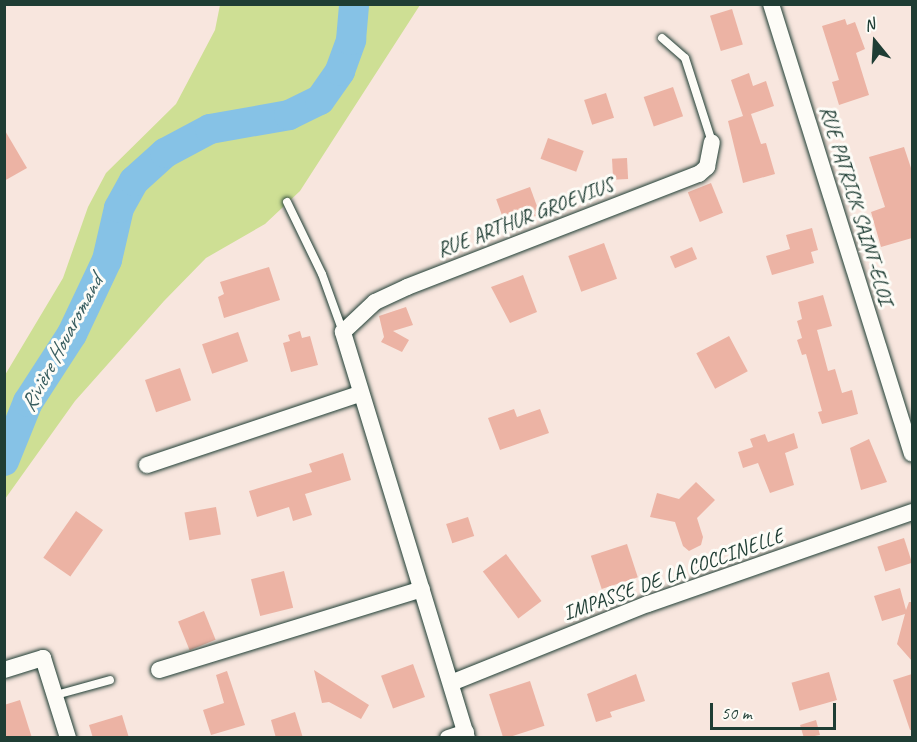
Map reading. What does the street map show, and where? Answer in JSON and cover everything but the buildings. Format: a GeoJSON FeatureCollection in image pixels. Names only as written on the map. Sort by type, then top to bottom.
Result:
{"type":"FeatureCollection","features":[{"type":"Feature","properties":{"kind":"street","name":"RUE PATRICK SAINT-ELOI"},"geometry":{"type":"LineString","coordinates":[[771,4],[912,453]]}},
{"type":"Feature","properties":{"kind":"street","name":"RUE ARTHUR GROEVIUS"},"geometry":{"type":"LineString","coordinates":[[343,332],[375,302],[407,287],[699,174],[707,167],[712,142]]}},
{"type":"Feature","properties":{"kind":"street"},"geometry":{"type":"LineString","coordinates":[[343,332],[359,394],[467,735],[448,738]]}},
{"type":"Feature","properties":{"kind":"street"},"geometry":{"type":"LineString","coordinates":[[147,465],[359,394]]}},
{"type":"Feature","properties":{"kind":"street","name":"IMPASSE DE LA COCCINELLE"},"geometry":{"type":"LineString","coordinates":[[451,683],[648,604],[912,512]]}},
{"type":"Feature","properties":{"kind":"street"},"geometry":{"type":"LineString","coordinates":[[159,670],[422,589]]}},
{"type":"Feature","properties":{"kind":"street"},"geometry":{"type":"LineString","coordinates":[[4,670],[43,658],[68,738]]}},
{"type":"Feature","properties":{"kind":"lane"},"geometry":{"type":"LineString","coordinates":[[662,38],[685,58],[712,142]]}},
{"type":"Feature","properties":{"kind":"lane"},"geometry":{"type":"LineString","coordinates":[[287,202],[322,274],[343,332]]}},
{"type":"Feature","properties":{"kind":"lane"},"geometry":{"type":"LineString","coordinates":[[56,695],[110,680]]}},
{"type":"Feature","properties":{"kind":"green space"},"geometry":{"type":"Polygon","coordinates":[[[220,5],[420,5],[300,191],[265,224],[206,258],[164,301],[75,401],[5,499],[5,375],[63,278],[88,207],[106,173],[176,104],[215,30],[220,5]]]}},
{"type":"Feature","properties":{"kind":"waterway","name":"Rivière Houaromand"},"geometry":{"type":"LineString","coordinates":[[4,461],[28,402],[72,334],[107,260],[119,208],[134,181],[165,153],[210,129],[289,115],[320,100],[340,71],[351,40],[354,4]]}}]}
